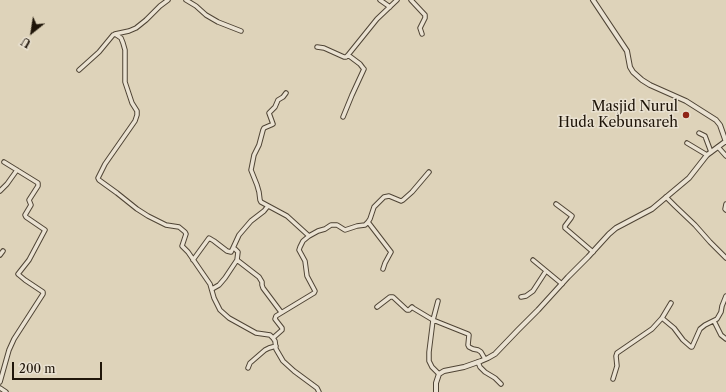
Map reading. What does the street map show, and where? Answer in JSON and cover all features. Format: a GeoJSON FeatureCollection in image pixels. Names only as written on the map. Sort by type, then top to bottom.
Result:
{"type":"FeatureCollection","features":[{"type":"Feature","properties":{"kind":"street"},"geometry":{"type":"LineString","coordinates":[[80,70],[99,52],[110,37],[136,28],[168,0]]}},
{"type":"Feature","properties":{"kind":"street"},"geometry":{"type":"LineString","coordinates":[[186,0],[218,22],[241,31]]}},
{"type":"Feature","properties":{"kind":"street"},"geometry":{"type":"LineString","coordinates":[[380,0],[390,7]]}},
{"type":"Feature","properties":{"kind":"street"},"geometry":{"type":"LineString","coordinates":[[317,47],[324,48],[346,57],[377,20],[397,0]]}},
{"type":"Feature","properties":{"kind":"street"},"geometry":{"type":"LineString","coordinates":[[411,0],[425,16],[420,28],[422,34]]}},
{"type":"Feature","properties":{"kind":"street"},"geometry":{"type":"LineString","coordinates":[[436,392],[436,383],[439,374],[444,371],[464,367],[478,362],[495,354],[612,231],[652,209],[689,178],[709,154],[726,141],[720,125],[716,120],[686,101],[650,85],[633,72],[630,67],[627,51],[593,0]]}},
{"type":"Feature","properties":{"kind":"street"},"geometry":{"type":"LineString","coordinates":[[115,34],[121,38],[123,43],[125,56],[125,82],[137,114],[135,121],[105,164],[98,179],[136,209],[166,225],[179,227],[186,233],[182,246],[194,260],[210,284],[214,298],[220,310],[224,314],[256,333],[270,335],[274,338],[276,349],[288,366],[317,388],[319,392]]}},
{"type":"Feature","properties":{"kind":"street"},"geometry":{"type":"LineString","coordinates":[[343,117],[364,69],[348,54]]}},
{"type":"Feature","properties":{"kind":"street"},"geometry":{"type":"LineString","coordinates":[[286,93],[279,99],[269,112],[272,124],[263,130],[251,168],[259,192],[260,200],[287,216],[309,236]]}},
{"type":"Feature","properties":{"kind":"street"},"geometry":{"type":"LineString","coordinates":[[699,133],[705,136],[709,154]]}},
{"type":"Feature","properties":{"kind":"street"},"geometry":{"type":"LineString","coordinates":[[687,143],[709,154]]}},
{"type":"Feature","properties":{"kind":"street"},"geometry":{"type":"LineString","coordinates":[[718,147],[726,156]]}},
{"type":"Feature","properties":{"kind":"street"},"geometry":{"type":"LineString","coordinates":[[0,382],[9,350],[14,339],[44,294],[18,274],[29,260],[45,230],[25,217],[31,205],[29,200],[38,186],[38,183],[4,162]]}},
{"type":"Feature","properties":{"kind":"street"},"geometry":{"type":"LineString","coordinates":[[0,191],[17,170]]}},
{"type":"Feature","properties":{"kind":"street"},"geometry":{"type":"LineString","coordinates":[[274,338],[282,330],[275,318],[277,315],[315,291],[307,276],[305,261],[299,250],[303,241],[318,230],[331,226],[337,225],[345,230],[357,226],[363,226],[368,222],[374,207],[384,197],[389,196],[402,201],[412,192],[428,172]]}},
{"type":"Feature","properties":{"kind":"street"},"geometry":{"type":"LineString","coordinates":[[666,197],[726,258]]}},
{"type":"Feature","properties":{"kind":"street"},"geometry":{"type":"LineString","coordinates":[[556,204],[572,216],[565,228],[593,252]]}},
{"type":"Feature","properties":{"kind":"street"},"geometry":{"type":"LineString","coordinates":[[726,204],[726,210]]}},
{"type":"Feature","properties":{"kind":"street"},"geometry":{"type":"LineString","coordinates":[[194,260],[209,238],[227,251],[231,251],[239,234],[268,206]]}},
{"type":"Feature","properties":{"kind":"street"},"geometry":{"type":"LineString","coordinates":[[368,222],[391,252],[383,269]]}},
{"type":"Feature","properties":{"kind":"street"},"geometry":{"type":"LineString","coordinates":[[212,289],[219,285],[237,260],[238,252],[233,248]]}},
{"type":"Feature","properties":{"kind":"street"},"geometry":{"type":"LineString","coordinates":[[0,255],[3,251]]}},
{"type":"Feature","properties":{"kind":"street"},"geometry":{"type":"LineString","coordinates":[[237,260],[259,277],[263,288],[281,312]]}},
{"type":"Feature","properties":{"kind":"street"},"geometry":{"type":"LineString","coordinates":[[533,260],[562,284]]}},
{"type":"Feature","properties":{"kind":"street"},"geometry":{"type":"LineString","coordinates":[[521,297],[526,296],[533,291],[546,271]]}},
{"type":"Feature","properties":{"kind":"street"},"geometry":{"type":"LineString","coordinates":[[662,318],[678,331],[683,340],[691,347],[693,346],[700,329],[717,319],[726,296]]}},
{"type":"Feature","properties":{"kind":"street"},"geometry":{"type":"LineString","coordinates":[[377,308],[391,297],[407,310],[412,307],[433,320],[468,334],[469,347],[481,352],[485,359]]}},
{"type":"Feature","properties":{"kind":"street"},"geometry":{"type":"LineString","coordinates":[[438,300],[428,352],[429,361],[432,367],[439,374]]}},
{"type":"Feature","properties":{"kind":"street"},"geometry":{"type":"LineString","coordinates":[[613,379],[617,366],[617,353],[652,329],[662,318],[672,303]]}},
{"type":"Feature","properties":{"kind":"street"},"geometry":{"type":"LineString","coordinates":[[714,321],[721,335],[726,339]]}},
{"type":"Feature","properties":{"kind":"street"},"geometry":{"type":"LineString","coordinates":[[248,368],[250,363],[265,350],[276,346]]}},
{"type":"Feature","properties":{"kind":"street"},"geometry":{"type":"LineString","coordinates":[[478,362],[484,372],[495,378],[501,384]]}},
{"type":"Feature","properties":{"kind":"street"},"geometry":{"type":"LineString","coordinates":[[0,388],[6,392]]}},
{"type":"Feature","properties":{"kind":"place","name":"Masjid Nurul Huda Kebunsareh"},"geometry":{"type":"Point","coordinates":[686,115]}}]}
